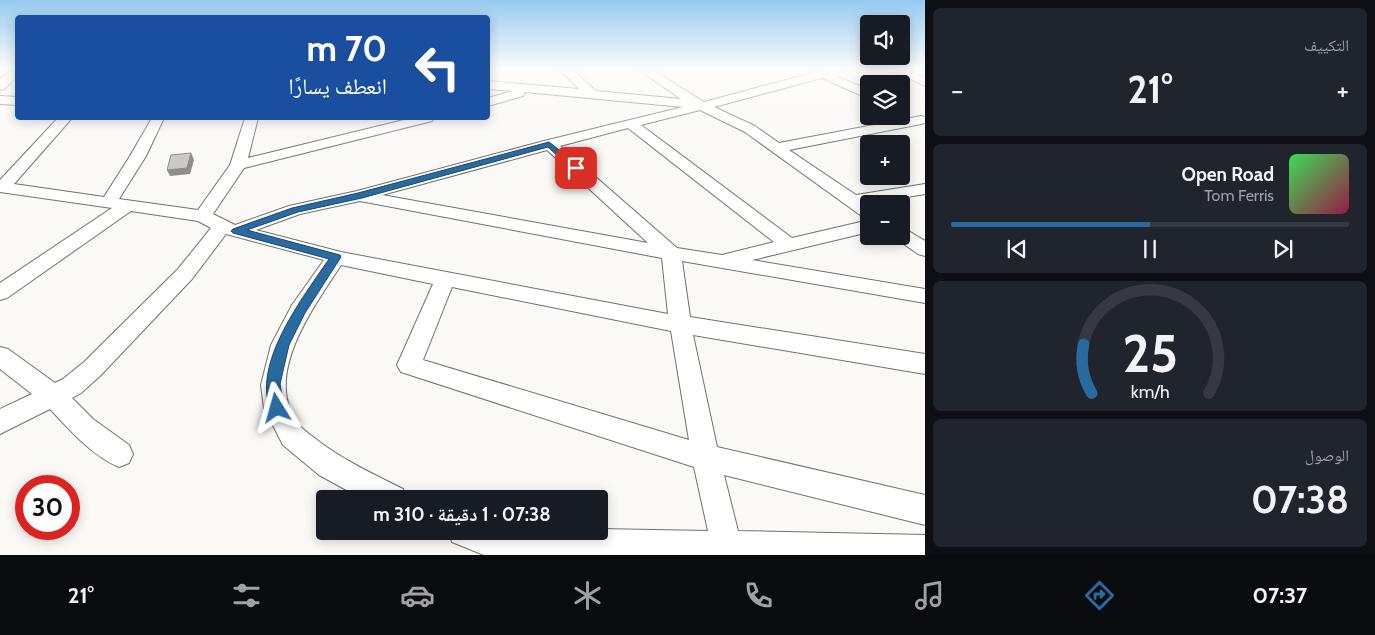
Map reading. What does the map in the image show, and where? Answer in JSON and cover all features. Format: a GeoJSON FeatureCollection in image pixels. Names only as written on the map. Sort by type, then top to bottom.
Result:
{"type":"FeatureCollection","features":[{"type":"Feature","properties":{"kind":"street"},"geometry":{"type":"LineString","coordinates":[[490,101],[511,96]]}},
{"type":"Feature","properties":{"kind":"street"},"geometry":{"type":"LineString","coordinates":[[614,96],[672,101],[702,106]]}},
{"type":"Feature","properties":{"kind":"street"},"geometry":{"type":"LineString","coordinates":[[686,96],[702,106],[750,129],[860,206]]}},
{"type":"Feature","properties":{"kind":"street"},"geometry":{"type":"LineString","coordinates":[[220,225],[359,196],[549,144],[740,96]]}},
{"type":"Feature","properties":{"kind":"street"},"geometry":{"type":"LineString","coordinates":[[0,100],[15,101]]}},
{"type":"Feature","properties":{"kind":"street"},"geometry":{"type":"LineString","coordinates":[[910,114],[923,120]]}},
{"type":"Feature","properties":{"kind":"street"},"geometry":{"type":"LineString","coordinates":[[1,188],[63,120]]}},
{"type":"Feature","properties":{"kind":"street"},"geometry":{"type":"LineString","coordinates":[[109,202],[138,156],[157,120]]}},
{"type":"Feature","properties":{"kind":"street"},"geometry":{"type":"LineString","coordinates":[[0,422],[72,386],[121,340],[186,274],[220,225],[250,120]]}},
{"type":"Feature","properties":{"kind":"street"},"geometry":{"type":"LineString","coordinates":[[238,165],[419,120]]}},
{"type":"Feature","properties":{"kind":"street"},"geometry":{"type":"LineString","coordinates":[[775,148],[923,120]]}},
{"type":"Feature","properties":{"kind":"street"},"geometry":{"type":"LineString","coordinates":[[630,124],[788,244]]}},
{"type":"Feature","properties":{"kind":"street"},"geometry":{"type":"LineString","coordinates":[[549,144],[671,253],[679,324],[704,457],[727,546]]}},
{"type":"Feature","properties":{"kind":"street"},"geometry":{"type":"LineString","coordinates":[[1,188],[129,204],[220,225],[336,257],[679,324],[925,364]]}},
{"type":"Feature","properties":{"kind":"street"},"geometry":{"type":"LineString","coordinates":[[853,201],[925,189]]}},
{"type":"Feature","properties":{"kind":"street"},"geometry":{"type":"LineString","coordinates":[[359,196],[720,262],[925,296]]}},
{"type":"Feature","properties":{"kind":"street"},"geometry":{"type":"LineString","coordinates":[[0,293],[129,204]]}},
{"type":"Feature","properties":{"kind":"street"},"geometry":{"type":"LineString","coordinates":[[720,262],[860,228]]}},
{"type":"Feature","properties":{"kind":"street"},"geometry":{"type":"LineString","coordinates":[[910,240],[925,250]]}},
{"type":"Feature","properties":{"kind":"street"},"geometry":{"type":"LineString","coordinates":[[336,257],[300,311],[282,345],[273,384],[277,408],[292,436],[329,466],[376,490]]}},
{"type":"Feature","properties":{"kind":"street"},"geometry":{"type":"LineString","coordinates":[[446,279],[409,365],[704,457],[925,510]]}},
{"type":"Feature","properties":{"kind":"street"},"geometry":{"type":"LineString","coordinates":[[0,356],[54,396],[84,427],[119,454]]}},
{"type":"Feature","properties":{"kind":"street"},"geometry":{"type":"LineString","coordinates":[[485,540],[490,542],[925,550]]}},
{"type":"Feature","properties":{"kind":"building"},"geometry":{"type":"Polygon","coordinates":[[[191,153],[187,168],[167,170],[171,155],[191,153]]]}},
{"type":"Feature","properties":{"kind":"route"},"geometry":{"type":"LineString","coordinates":[[277,408],[273,384],[282,345],[300,311],[336,257],[236,231],[295,210],[324,202],[359,196],[549,144],[576,168]]}}]}
